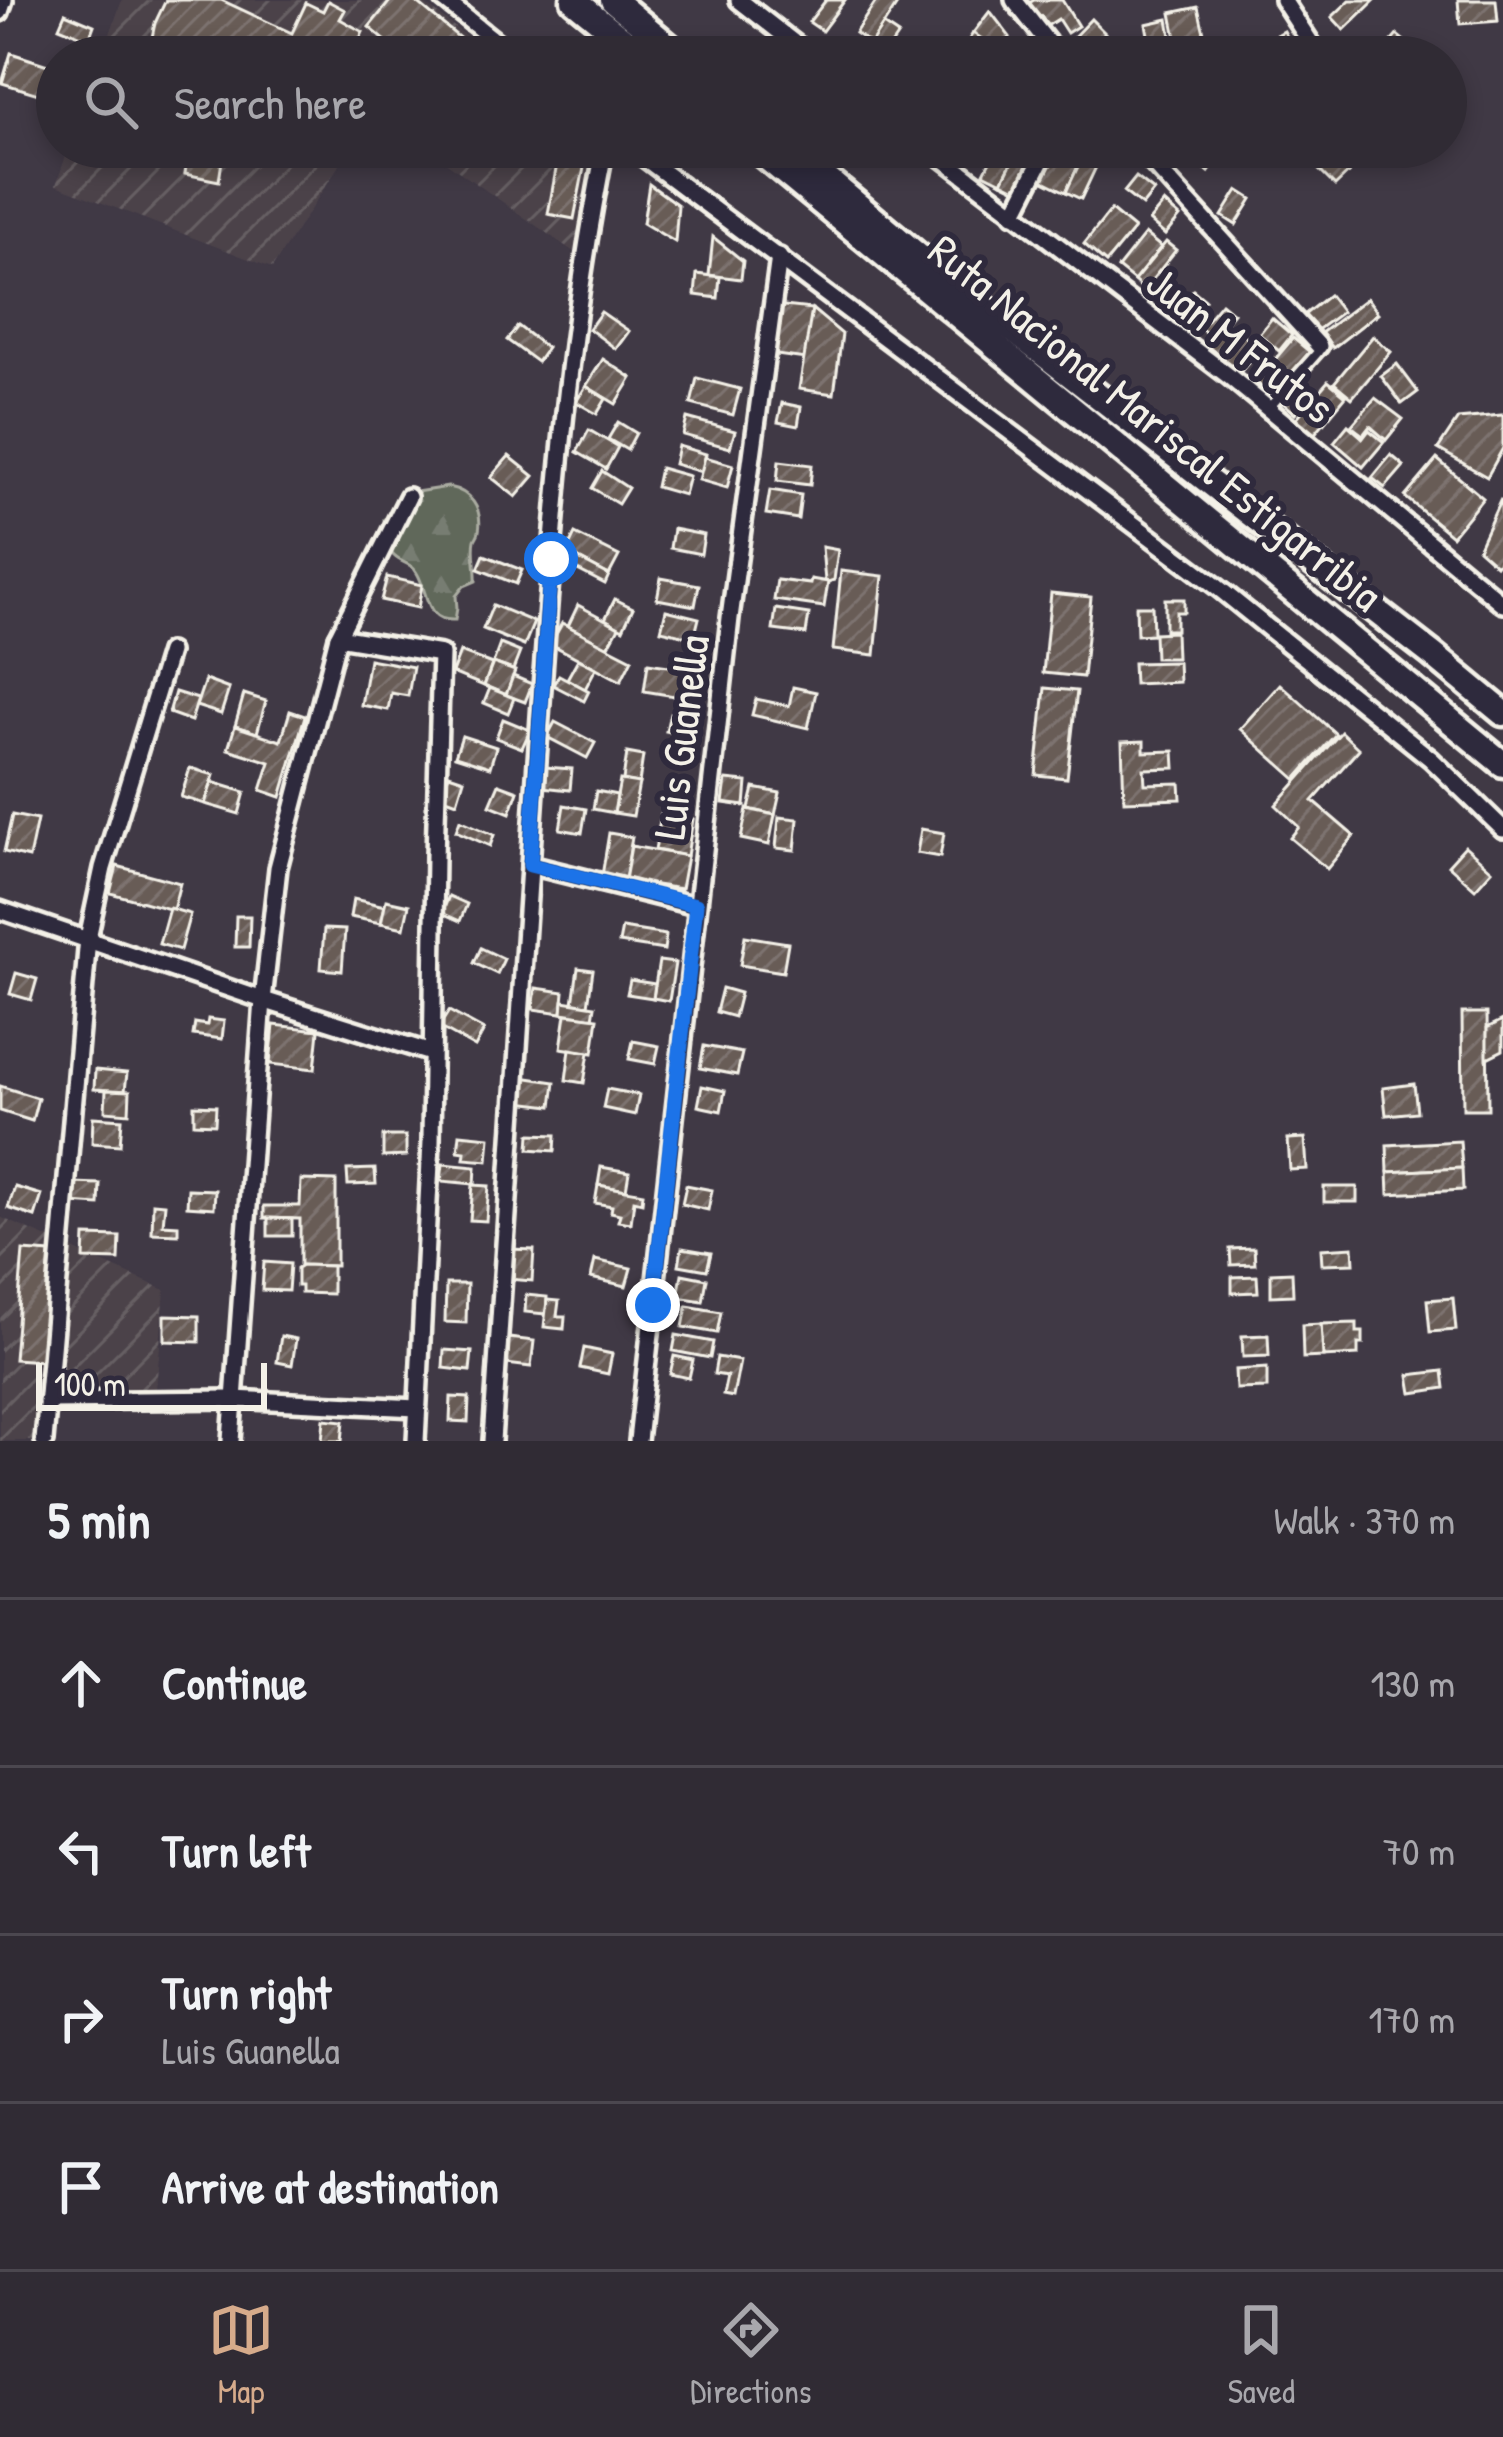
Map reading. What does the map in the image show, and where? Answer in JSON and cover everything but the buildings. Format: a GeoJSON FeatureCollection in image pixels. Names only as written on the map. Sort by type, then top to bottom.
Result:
{"type":"FeatureCollection","features":[{"type":"Feature","properties":{"kind":"highway"},"geometry":{"type":"LineString","coordinates":[[574,0],[618,36]]}},
{"type":"Feature","properties":{"kind":"highway"},"geometry":{"type":"LineString","coordinates":[[613,0],[656,36]]}},
{"type":"Feature","properties":{"kind":"highway","name":"Ruta Nacional Mariscal Estigarribia"},"geometry":{"type":"LineString","coordinates":[[779,168],[1503,764]]}},
{"type":"Feature","properties":{"kind":"highway","name":"Ruta Nacional Mariscal Estigarribia"},"geometry":{"type":"LineString","coordinates":[[813,168],[925,262],[1503,712]]}},
{"type":"Feature","properties":{"kind":"street"},"geometry":{"type":"LineString","coordinates":[[0,12],[4,0]]}},
{"type":"Feature","properties":{"kind":"street"},"geometry":{"type":"LineString","coordinates":[[444,0],[489,36]]}},
{"type":"Feature","properties":{"kind":"street"},"geometry":{"type":"LineString","coordinates":[[739,0],[785,36]]}},
{"type":"Feature","properties":{"kind":"street"},"geometry":{"type":"LineString","coordinates":[[1014,0],[1042,36]]}},
{"type":"Feature","properties":{"kind":"street"},"geometry":{"type":"LineString","coordinates":[[1283,0],[1306,36]]}},
{"type":"Feature","properties":{"kind":"street"},"geometry":{"type":"LineString","coordinates":[[492,1441],[551,559],[567,377],[601,168]]}},
{"type":"Feature","properties":{"kind":"street"},"geometry":{"type":"LineString","coordinates":[[658,168],[1216,586],[1431,759],[1503,830]]}},
{"type":"Feature","properties":{"kind":"street","name":"Juan M Frutos"},"geometry":{"type":"LineString","coordinates":[[955,168],[1268,409],[1503,604]]}},
{"type":"Feature","properties":{"kind":"street"},"geometry":{"type":"LineString","coordinates":[[1014,214],[1037,168]]}},
{"type":"Feature","properties":{"kind":"street"},"geometry":{"type":"LineString","coordinates":[[1157,168],[1319,346]]}},
{"type":"Feature","properties":{"kind":"street","name":"Luis Guanella"},"geometry":{"type":"LineString","coordinates":[[638,1441],[730,618],[779,257]]}},
{"type":"Feature","properties":{"kind":"street"},"geometry":{"type":"LineString","coordinates":[[231,1441],[263,1000],[278,868],[338,637],[408,497]]}},
{"type":"Feature","properties":{"kind":"street"},"geometry":{"type":"LineString","coordinates":[[338,637],[441,654],[431,1142],[416,1441]]}},
{"type":"Feature","properties":{"kind":"street"},"geometry":{"type":"LineString","coordinates":[[44,1441],[88,938],[103,868],[170,652]]}},
{"type":"Feature","properties":{"kind":"street"},"geometry":{"type":"LineString","coordinates":[[530,865],[696,905]]}},
{"type":"Feature","properties":{"kind":"street"},"geometry":{"type":"LineString","coordinates":[[0,910],[431,1053]]}},
{"type":"Feature","properties":{"kind":"street"},"geometry":{"type":"LineString","coordinates":[[47,1401],[233,1399],[417,1408]]}},
{"type":"Feature","properties":{"kind":"lane"},"geometry":{"type":"LineString","coordinates":[[1268,409],[1319,346]]}},
{"type":"Feature","properties":{"kind":"shaded area"},"geometry":{"type":"Polygon","coordinates":[[[122,0],[420,0],[466,36],[109,36],[122,0]]]}},
{"type":"Feature","properties":{"kind":"shaded area"},"geometry":{"type":"Polygon","coordinates":[[[62,168],[337,168],[272,268],[56,185],[62,168]]]}},
{"type":"Feature","properties":{"kind":"shaded area"},"geometry":{"type":"Polygon","coordinates":[[[454,168],[591,168],[574,252],[454,168]]]}},
{"type":"Feature","properties":{"kind":"shaded area"},"geometry":{"type":"Polygon","coordinates":[[[0,1217],[165,1290],[155,1399],[45,1389],[37,1441],[0,1441],[0,1217]]]}},
{"type":"Feature","properties":{"kind":"green space"},"geometry":{"type":"Polygon","coordinates":[[[448,487],[473,502],[480,523],[474,545],[476,581],[456,596],[455,620],[433,611],[415,569],[391,552],[384,519],[410,493],[448,487]]]}},
{"type":"Feature","properties":{"kind":"route"},"geometry":{"type":"LineString","coordinates":[[551,559],[530,865],[696,905],[653,1305]]}}]}
